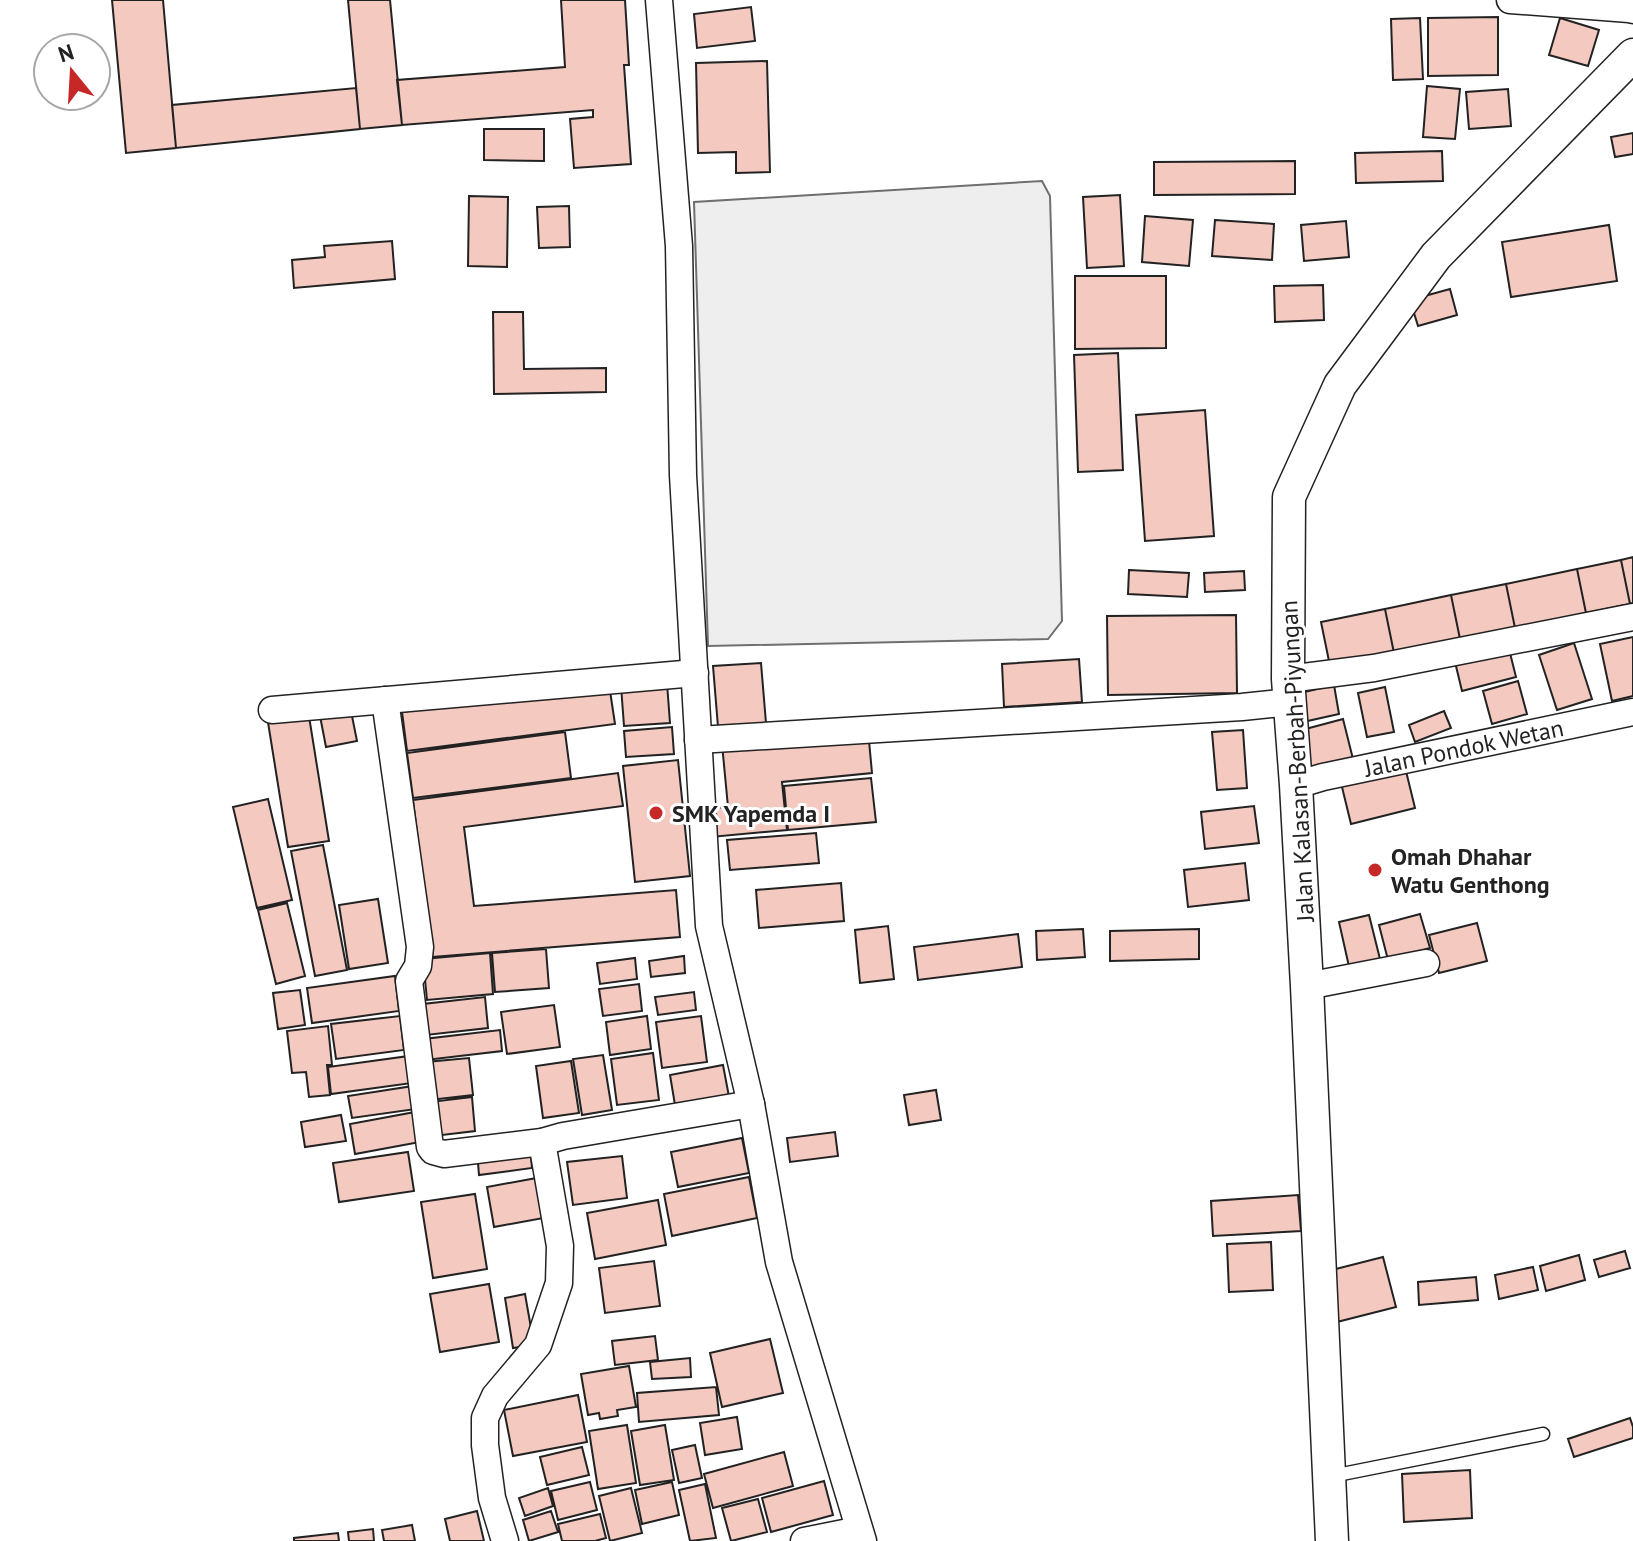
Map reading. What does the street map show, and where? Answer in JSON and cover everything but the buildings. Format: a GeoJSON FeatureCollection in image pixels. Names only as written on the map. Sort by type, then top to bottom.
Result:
{"type":"FeatureCollection","features":[{"type":"Feature","properties":{"kind":"street"},"geometry":{"type":"LineString","coordinates":[[659,0],[679,246],[683,475],[709,926],[751,1104],[779,1262],[861,1535],[804,1541]]}},
{"type":"Feature","properties":{"kind":"street"},"geometry":{"type":"LineString","coordinates":[[1510,0],[1633,10]]}},
{"type":"Feature","properties":{"kind":"street","name":"Jalan Kalasan-Berbah-Piyungan"},"geometry":{"type":"LineString","coordinates":[[1332,1541],[1307,986],[1289,690],[1289,497],[1340,385],[1436,256],[1633,55]]}},
{"type":"Feature","properties":{"kind":"street"},"geometry":{"type":"LineString","coordinates":[[698,740],[1242,707],[1289,690],[1374,668],[1633,617]]}},
{"type":"Feature","properties":{"kind":"street"},"geometry":{"type":"LineString","coordinates":[[272,710],[695,673]]}},
{"type":"Feature","properties":{"kind":"street"},"geometry":{"type":"LineString","coordinates":[[385,700],[420,947],[418,966],[409,981],[430,1147],[438,1153],[449,1154],[542,1142],[751,1104]]}},
{"type":"Feature","properties":{"kind":"street","name":"Jalan Pondok Wetan"},"geometry":{"type":"LineString","coordinates":[[1296,785],[1633,712]]}},
{"type":"Feature","properties":{"kind":"street"},"geometry":{"type":"LineString","coordinates":[[1307,986],[1426,963]]}},
{"type":"Feature","properties":{"kind":"street"},"geometry":{"type":"LineString","coordinates":[[505,1541],[492,1498],[485,1418],[495,1396],[538,1345],[559,1283],[560,1246],[542,1142]]}},
{"type":"Feature","properties":{"kind":"lane"},"geometry":{"type":"LineString","coordinates":[[1329,1477],[1543,1434]]}},
{"type":"Feature","properties":{"kind":"shaded area"},"geometry":{"type":"Polygon","coordinates":[[[1042,181],[1050,196],[1062,621],[1048,639],[708,646],[694,202],[1042,181]]]}},
{"type":"Feature","properties":{"kind":"place","name":"SMK Yapemda I"},"geometry":{"type":"Point","coordinates":[656,813]}},
{"type":"Feature","properties":{"kind":"place","name":"Omah Dhahar Watu Genthong"},"geometry":{"type":"Point","coordinates":[1375,870]}}]}
